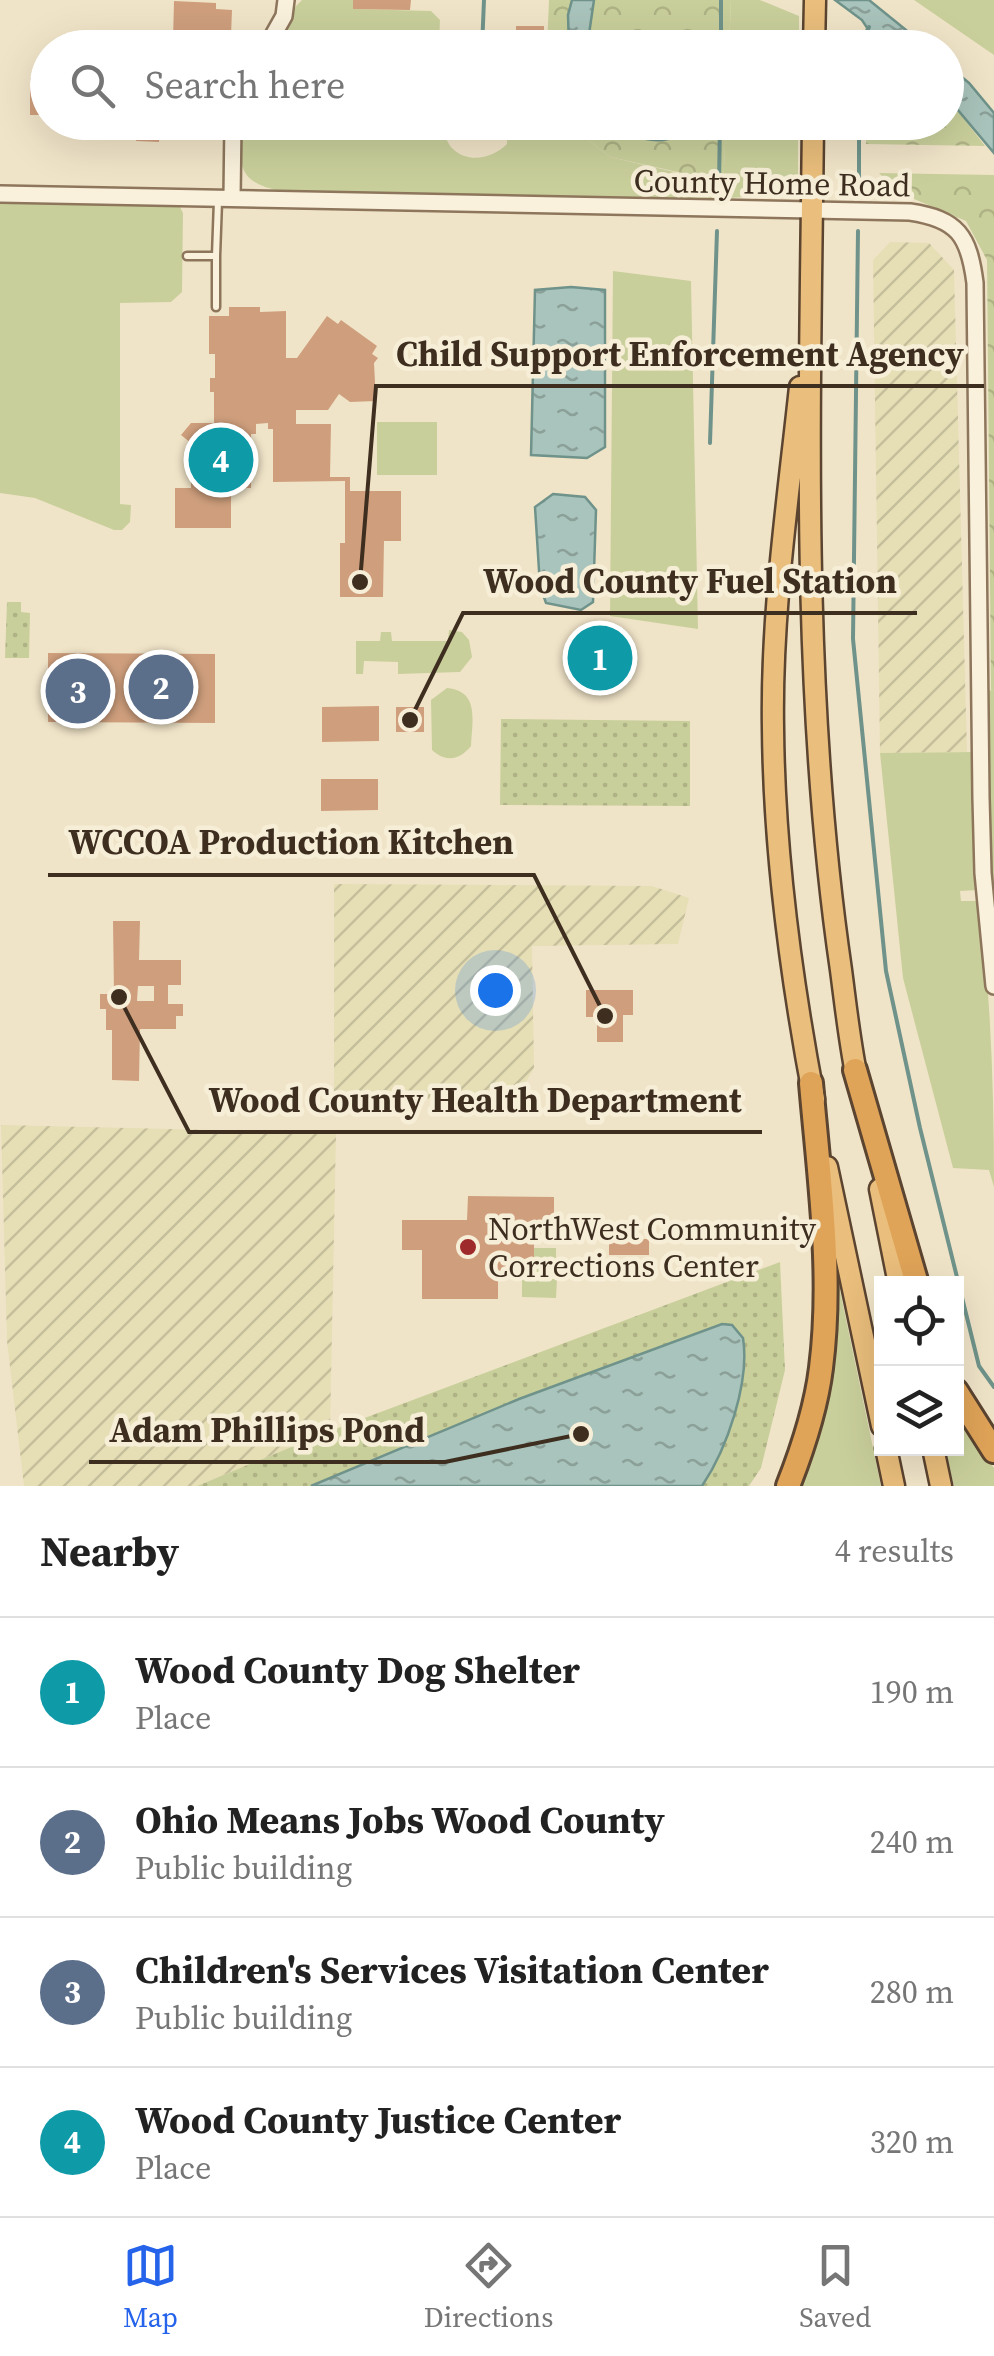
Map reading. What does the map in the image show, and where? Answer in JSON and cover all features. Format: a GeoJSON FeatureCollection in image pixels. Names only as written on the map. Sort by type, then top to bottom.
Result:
{"type":"FeatureCollection","features":[{"type":"Feature","properties":{"kind":"highway"},"geometry":{"type":"LineString","coordinates":[[814,30],[815,0]]}},
{"type":"Feature","properties":{"kind":"highway"},"geometry":{"type":"LineString","coordinates":[[813,140],[811,561],[816,744],[828,886],[855,1070],[897,1276]]}},
{"type":"Feature","properties":{"kind":"highway"},"geometry":{"type":"LineString","coordinates":[[811,296],[782,560],[772,727],[784,897],[811,1083],[874,1387]]}},
{"type":"Feature","properties":{"kind":"highway"},"geometry":{"type":"LineString","coordinates":[[855,1070],[915,1276]]}},
{"type":"Feature","properties":{"kind":"highway"},"geometry":{"type":"LineString","coordinates":[[788,1486],[815,1402],[824,1329],[824,1262],[811,1083]]}},
{"type":"Feature","properties":{"kind":"highway"},"geometry":{"type":"LineString","coordinates":[[964,1404],[994,1451]]}},
{"type":"Feature","properties":{"kind":"highway"},"geometry":{"type":"LineString","coordinates":[[888,1456],[894,1486]]}},
{"type":"Feature","properties":{"kind":"highway"},"geometry":{"type":"LineString","coordinates":[[935,1456],[941,1486]]}},
{"type":"Feature","properties":{"kind":"street"},"geometry":{"type":"LineString","coordinates":[[276,30],[284,16],[286,0]]}},
{"type":"Feature","properties":{"kind":"street"},"geometry":{"type":"LineString","coordinates":[[225,198],[231,140]]}},
{"type":"Feature","properties":{"kind":"street","name":"County Home Road"},"geometry":{"type":"LineString","coordinates":[[0,194],[812,210],[932,215],[956,230],[967,245],[972,264],[983,873],[994,986]]}},
{"type":"Feature","properties":{"kind":"lane"},"geometry":{"type":"LineString","coordinates":[[216,307],[216,256],[225,198]]}},
{"type":"Feature","properties":{"kind":"lane"},"geometry":{"type":"LineString","coordinates":[[187,256],[216,256]]}},
{"type":"Feature","properties":{"kind":"shaded area"},"geometry":{"type":"Polygon","coordinates":[[[890,242],[929,243],[954,270],[967,752],[880,753],[873,260],[890,242]]]}},
{"type":"Feature","properties":{"kind":"shaded area"},"geometry":{"type":"Polygon","coordinates":[[[334,884],[652,886],[689,898],[678,944],[532,946],[534,1068],[523,1087],[493,1100],[334,1098],[334,884]]]}},
{"type":"Feature","properties":{"kind":"shaded area"},"geometry":{"type":"Polygon","coordinates":[[[1,1125],[336,1133],[330,1431],[197,1486],[24,1486],[7,1341],[1,1125]]]}},
{"type":"Feature","properties":{"kind":"green space"},"geometry":{"type":"Polygon","coordinates":[[[302,0],[353,0],[354,9],[431,11],[440,20],[440,30],[283,30],[302,0]]]}},
{"type":"Feature","properties":{"kind":"green space"},"geometry":{"type":"Polygon","coordinates":[[[549,0],[731,0],[730,30],[548,30],[549,0]]]}},
{"type":"Feature","properties":{"kind":"green space"},"geometry":{"type":"Polygon","coordinates":[[[731,0],[760,0],[799,16],[799,30],[730,30],[731,0]]]}},
{"type":"Feature","properties":{"kind":"green space"},"geometry":{"type":"Polygon","coordinates":[[[914,0],[994,0],[994,55],[964,34],[964,30],[958,30],[914,0]]]}},
{"type":"Feature","properties":{"kind":"green space"},"geometry":{"type":"Polygon","coordinates":[[[964,119],[985,146],[866,144],[866,140],[964,140],[964,119]]]}},
{"type":"Feature","properties":{"kind":"green space"},"geometry":{"type":"Polygon","coordinates":[[[239,140],[447,140],[459,154],[473,158],[495,153],[507,140],[588,140],[610,157],[700,178],[723,188],[725,140],[798,140],[798,175],[792,188],[779,195],[694,200],[283,192],[260,185],[247,175],[239,140]]]}},
{"type":"Feature","properties":{"kind":"green space"},"geometry":{"type":"Polygon","coordinates":[[[588,140],[725,140],[723,188],[704,186],[700,177],[610,157],[588,140]]]}},
{"type":"Feature","properties":{"kind":"green space"},"geometry":{"type":"Polygon","coordinates":[[[879,173],[994,175],[994,690],[987,260],[966,221],[900,193],[879,173]]]}},
{"type":"Feature","properties":{"kind":"green space"},"geometry":{"type":"Polygon","coordinates":[[[0,200],[179,205],[183,213],[182,292],[171,302],[120,303],[120,504],[131,505],[130,522],[122,530],[35,498],[0,493],[0,200]]]}},
{"type":"Feature","properties":{"kind":"green space"},"geometry":{"type":"Polygon","coordinates":[[[613,271],[691,281],[698,629],[610,616],[613,271]]]}},
{"type":"Feature","properties":{"kind":"green space"},"geometry":{"type":"Polygon","coordinates":[[[377,422],[437,422],[437,475],[377,475],[377,422]]]}},
{"type":"Feature","properties":{"kind":"green space"},"geometry":{"type":"Polygon","coordinates":[[[7,602],[21,602],[21,612],[30,613],[29,658],[5,658],[7,602]]]}},
{"type":"Feature","properties":{"kind":"green space"},"geometry":{"type":"Polygon","coordinates":[[[449,630],[462,632],[469,640],[472,657],[460,672],[398,674],[398,662],[364,661],[363,674],[356,674],[356,641],[380,641],[381,632],[391,632],[392,641],[448,641],[449,630]]]}},
{"type":"Feature","properties":{"kind":"green space"},"geometry":{"type":"Polygon","coordinates":[[[447,688],[465,695],[473,717],[471,746],[452,758],[432,750],[431,700],[447,688]]]}},
{"type":"Feature","properties":{"kind":"green space"},"geometry":{"type":"Polygon","coordinates":[[[994,690],[994,919],[985,691],[994,690]]]}},
{"type":"Feature","properties":{"kind":"green space"},"geometry":{"type":"Polygon","coordinates":[[[501,719],[690,721],[690,806],[500,805],[501,719]]]}},
{"type":"Feature","properties":{"kind":"green space"},"geometry":{"type":"Polygon","coordinates":[[[974,752],[978,890],[960,891],[961,901],[979,901],[991,1044],[994,1187],[989,1170],[953,1168],[903,978],[880,753],[974,752]]]}},
{"type":"Feature","properties":{"kind":"green space"},"geometry":{"type":"Polygon","coordinates":[[[534,1248],[556,1248],[556,1272],[534,1272],[534,1248]]]}},
{"type":"Feature","properties":{"kind":"green space"},"geometry":{"type":"Polygon","coordinates":[[[780,1262],[785,1370],[761,1468],[749,1486],[197,1486],[330,1431],[780,1262]]]}},
{"type":"Feature","properties":{"kind":"green space"},"geometry":{"type":"Polygon","coordinates":[[[522,1279],[557,1279],[556,1298],[522,1297],[522,1279]]]}},
{"type":"Feature","properties":{"kind":"green space"},"geometry":{"type":"Polygon","coordinates":[[[836,1286],[839,1286],[881,1486],[796,1486],[836,1286]]]}},
{"type":"Feature","properties":{"kind":"green space"},"geometry":{"type":"Polygon","coordinates":[[[964,1426],[994,1468],[994,1486],[954,1486],[947,1456],[964,1456],[964,1426]]]}},
{"type":"Feature","properties":{"kind":"water"},"geometry":{"type":"Polygon","coordinates":[[[572,0],[594,0],[590,30],[568,30],[572,0]]]}},
{"type":"Feature","properties":{"kind":"water"},"geometry":{"type":"Polygon","coordinates":[[[835,0],[869,0],[906,30],[869,30],[862,20],[835,0]]]}},
{"type":"Feature","properties":{"kind":"water"},"geometry":{"type":"Polygon","coordinates":[[[964,79],[994,113],[994,153],[964,117],[964,79]]]}},
{"type":"Feature","properties":{"kind":"water"},"geometry":{"type":"Polygon","coordinates":[[[535,290],[605,290],[605,447],[587,458],[531,455],[535,290]]]}},
{"type":"Feature","properties":{"kind":"water"},"geometry":{"type":"Polygon","coordinates":[[[553,494],[585,497],[596,510],[593,602],[581,610],[546,603],[540,586],[535,507],[553,494]]]}},
{"type":"Feature","properties":{"kind":"water"},"geometry":{"type":"Polygon","coordinates":[[[722,1324],[732,1325],[743,1338],[743,1374],[728,1435],[702,1486],[311,1486],[519,1399],[722,1324]]]}},
{"type":"Feature","properties":{"kind":"building"},"geometry":{"type":"Polygon","coordinates":[[[353,0],[411,0],[410,10],[353,9],[353,0]]]}},
{"type":"Feature","properties":{"kind":"building"},"geometry":{"type":"Polygon","coordinates":[[[174,1],[216,3],[216,9],[232,10],[231,30],[173,30],[174,1]]]}},
{"type":"Feature","properties":{"kind":"building"},"geometry":{"type":"Polygon","coordinates":[[[516,26],[544,26],[544,30],[516,30],[516,26]]]}},
{"type":"Feature","properties":{"kind":"building"},"geometry":{"type":"Polygon","coordinates":[[[229,307],[286,311],[286,358],[297,358],[327,316],[338,324],[341,320],[377,346],[372,354],[378,358],[374,363],[376,401],[350,402],[339,394],[328,410],[296,410],[296,424],[331,424],[330,477],[350,477],[350,491],[401,491],[401,541],[384,541],[383,597],[340,597],[345,481],[273,482],[273,429],[268,429],[268,423],[256,424],[256,434],[251,434],[251,488],[231,488],[231,528],[175,528],[175,488],[191,488],[191,443],[181,435],[191,423],[214,423],[210,378],[215,378],[215,354],[209,354],[209,316],[229,316],[229,307]]]}},
{"type":"Feature","properties":{"kind":"building"},"geometry":{"type":"Polygon","coordinates":[[[589,637],[612,638],[611,679],[587,678],[589,637]]]}},
{"type":"Feature","properties":{"kind":"building"},"geometry":{"type":"Polygon","coordinates":[[[48,653],[215,654],[215,723],[48,722],[48,653]]]}},
{"type":"Feature","properties":{"kind":"building"},"geometry":{"type":"Polygon","coordinates":[[[379,706],[379,741],[322,742],[322,707],[379,706]]]}},
{"type":"Feature","properties":{"kind":"building"},"geometry":{"type":"Polygon","coordinates":[[[396,707],[424,707],[424,732],[396,732],[396,707]]]}},
{"type":"Feature","properties":{"kind":"building"},"geometry":{"type":"Polygon","coordinates":[[[321,779],[378,779],[378,810],[321,811],[321,779]]]}},
{"type":"Feature","properties":{"kind":"building"},"geometry":{"type":"Polygon","coordinates":[[[113,921],[140,921],[139,960],[181,960],[181,985],[168,985],[168,1004],[183,1004],[183,1016],[176,1016],[176,1029],[140,1029],[139,1081],[112,1080],[112,1030],[106,1030],[106,1009],[100,1009],[100,994],[114,994],[113,921]],[[138,986],[137,1001],[154,1001],[154,986],[138,986]]]}},
{"type":"Feature","properties":{"kind":"building"},"geometry":{"type":"Polygon","coordinates":[[[586,990],[633,990],[633,1015],[623,1015],[623,1042],[597,1042],[597,1017],[586,1017],[586,990]]]}},
{"type":"Feature","properties":{"kind":"building","name":"NorthWest Community Corrections Center"},"geometry":{"type":"Polygon","coordinates":[[[468,1196],[554,1197],[554,1227],[534,1226],[534,1279],[498,1278],[498,1299],[422,1299],[422,1250],[402,1250],[402,1220],[467,1220],[468,1196]]]}},
{"type":"Feature","properties":{"kind":"building"},"geometry":{"type":"Polygon","coordinates":[[[609,1239],[649,1239],[649,1255],[609,1255],[609,1239]]]}},
{"type":"Feature","properties":{"kind":"waterway"},"geometry":{"type":"LineString","coordinates":[[483,30],[484,0]]}},
{"type":"Feature","properties":{"kind":"waterway"},"geometry":{"type":"LineString","coordinates":[[721,0],[721,30]]}},
{"type":"Feature","properties":{"kind":"waterway"},"geometry":{"type":"LineString","coordinates":[[719,184],[720,140]]}},
{"type":"Feature","properties":{"kind":"waterway"},"geometry":{"type":"LineString","coordinates":[[859,140],[859,189]]}},
{"type":"Feature","properties":{"kind":"waterway"},"geometry":{"type":"LineString","coordinates":[[710,443],[717,231]]}},
{"type":"Feature","properties":{"kind":"waterway"},"geometry":{"type":"LineString","coordinates":[[858,231],[853,639],[886,971],[979,1366],[994,1387]]}},
{"type":"Feature","properties":{"kind":"place","name":"Wood County Justice Center"},"geometry":{"type":"Point","coordinates":[221,460]}},
{"type":"Feature","properties":{"kind":"place","name":"Child Support Enforcement Agency"},"geometry":{"type":"Point","coordinates":[360,582]}},
{"type":"Feature","properties":{"kind":"place","name":"Wood County Dog Shelter"},"geometry":{"type":"Point","coordinates":[600,658]}},
{"type":"Feature","properties":{"kind":"place","name":"Ohio Means Jobs Wood County"},"geometry":{"type":"Point","coordinates":[161,687]}},
{"type":"Feature","properties":{"kind":"place","name":"Children's Services Visitation Center"},"geometry":{"type":"Point","coordinates":[78,691]}},
{"type":"Feature","properties":{"kind":"place","name":"Wood County Fuel Station"},"geometry":{"type":"Point","coordinates":[410,720]}},
{"type":"Feature","properties":{"kind":"place","name":"Wood County Health Department"},"geometry":{"type":"Point","coordinates":[119,997]}},
{"type":"Feature","properties":{"kind":"place","name":"WCCOA Production Kitchen"},"geometry":{"type":"Point","coordinates":[605,1016]}},
{"type":"Feature","properties":{"kind":"place","name":"NorthWest Community Corrections Center"},"geometry":{"type":"Point","coordinates":[468,1247]}},
{"type":"Feature","properties":{"kind":"place","name":"Adam Phillips Pond"},"geometry":{"type":"Point","coordinates":[581,1434]}}]}
